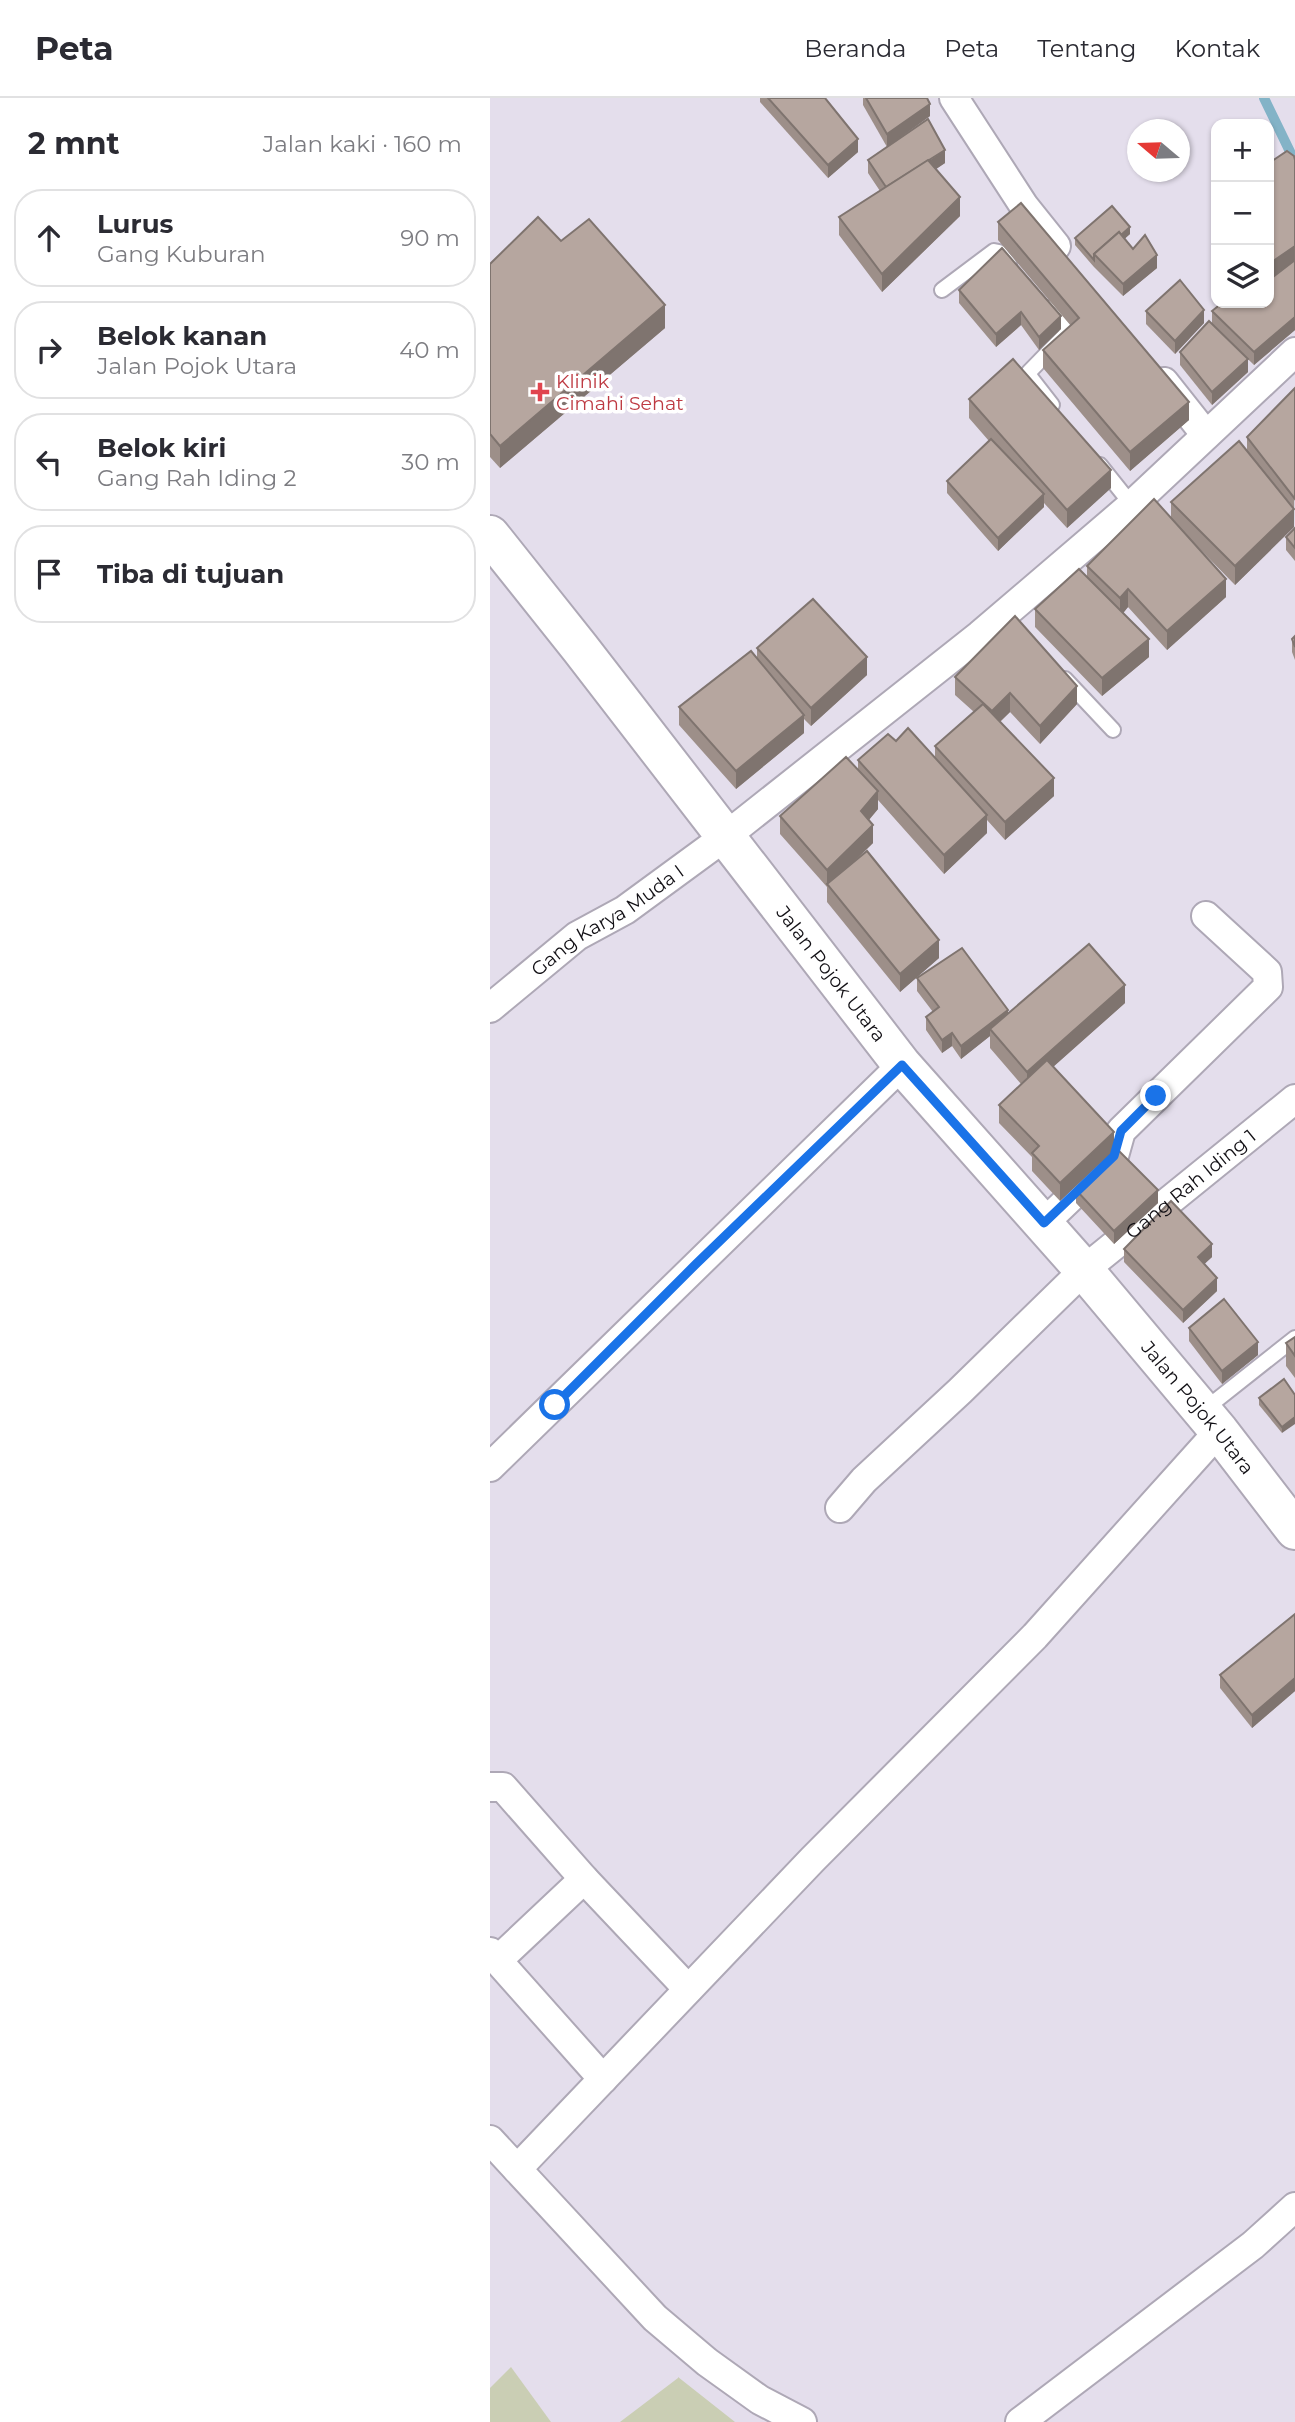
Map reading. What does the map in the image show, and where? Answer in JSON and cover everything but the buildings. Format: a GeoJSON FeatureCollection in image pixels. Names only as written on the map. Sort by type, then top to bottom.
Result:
{"type":"FeatureCollection","features":[{"type":"Feature","properties":{"kind":"main road","name":"Jalan Pojok Utara"},"geometry":{"type":"LineString","coordinates":[[490,535],[902,1065],[1084,1270],[1211,1421],[1295,1530]]}},
{"type":"Feature","properties":{"kind":"street"},"geometry":{"type":"LineString","coordinates":[[954,98],[1024,206],[1076,271]]}},
{"type":"Feature","properties":{"kind":"street","name":"Gang Karya Muda I"},"geometry":{"type":"LineString","coordinates":[[490,1007],[578,936],[625,910],[726,836],[1008,620],[1295,352]]}},
{"type":"Feature","properties":{"kind":"street"},"geometry":{"type":"LineString","coordinates":[[1146,358],[1206,435]]}},
{"type":"Feature","properties":{"kind":"street"},"geometry":{"type":"LineString","coordinates":[[1044,1223],[1114,1156],[1121,1131],[1268,987],[1267,972],[1206,916]]}},
{"type":"Feature","properties":{"kind":"street"},"geometry":{"type":"LineString","coordinates":[[490,1467],[902,1065]]}},
{"type":"Feature","properties":{"kind":"street","name":"Gang Rah Iding 1"},"geometry":{"type":"LineString","coordinates":[[841,1508],[864,1480],[1084,1270],[1295,1099]]}},
{"type":"Feature","properties":{"kind":"street"},"geometry":{"type":"LineString","coordinates":[[517,2169],[688,1989],[1035,1636],[1211,1421]]}},
{"type":"Feature","properties":{"kind":"street"},"geometry":{"type":"LineString","coordinates":[[490,1787],[503,1787],[584,1879],[688,1989]]}},
{"type":"Feature","properties":{"kind":"street"},"geometry":{"type":"LineString","coordinates":[[584,1879],[494,1956],[603,2079]]}},
{"type":"Feature","properties":{"kind":"street"},"geometry":{"type":"LineString","coordinates":[[490,2140],[655,2318],[760,2400],[802,2422]]}},
{"type":"Feature","properties":{"kind":"street"},"geometry":{"type":"LineString","coordinates":[[1020,2422],[1253,2245],[1295,2207]]}},
{"type":"Feature","properties":{"kind":"lane"},"geometry":{"type":"LineString","coordinates":[[942,290],[994,251],[999,252],[1015,271]]}},
{"type":"Feature","properties":{"kind":"lane"},"geometry":{"type":"LineString","coordinates":[[1041,299],[1067,331],[1029,372],[1064,420]]}},
{"type":"Feature","properties":{"kind":"lane"},"geometry":{"type":"LineString","coordinates":[[1090,452],[1132,505]]}},
{"type":"Feature","properties":{"kind":"lane"},"geometry":{"type":"LineString","coordinates":[[1058,673],[1113,730]]}},
{"type":"Feature","properties":{"kind":"lane"},"geometry":{"type":"LineString","coordinates":[[1211,1421],[1295,1338]]}},
{"type":"Feature","properties":{"kind":"green space"},"geometry":{"type":"Polygon","coordinates":[[[511,2367],[551,2422],[490,2422],[490,2388],[511,2367]]]}},
{"type":"Feature","properties":{"kind":"green space"},"geometry":{"type":"Polygon","coordinates":[[[678,2378],[735,2422],[620,2422],[678,2378]]]}},
{"type":"Feature","properties":{"kind":"waterway"},"geometry":{"type":"LineString","coordinates":[[1264,98],[1295,162]]}},
{"type":"Feature","properties":{"kind":"place","name":"Klinik Cimahi Sehat"},"geometry":{"type":"Point","coordinates":[540,392]}},
{"type":"Feature","properties":{"kind":"route"},"geometry":{"type":"LineString","coordinates":[[555,1405],[902,1065],[1044,1223],[1114,1156],[1121,1131],[1156,1096]]}}]}
